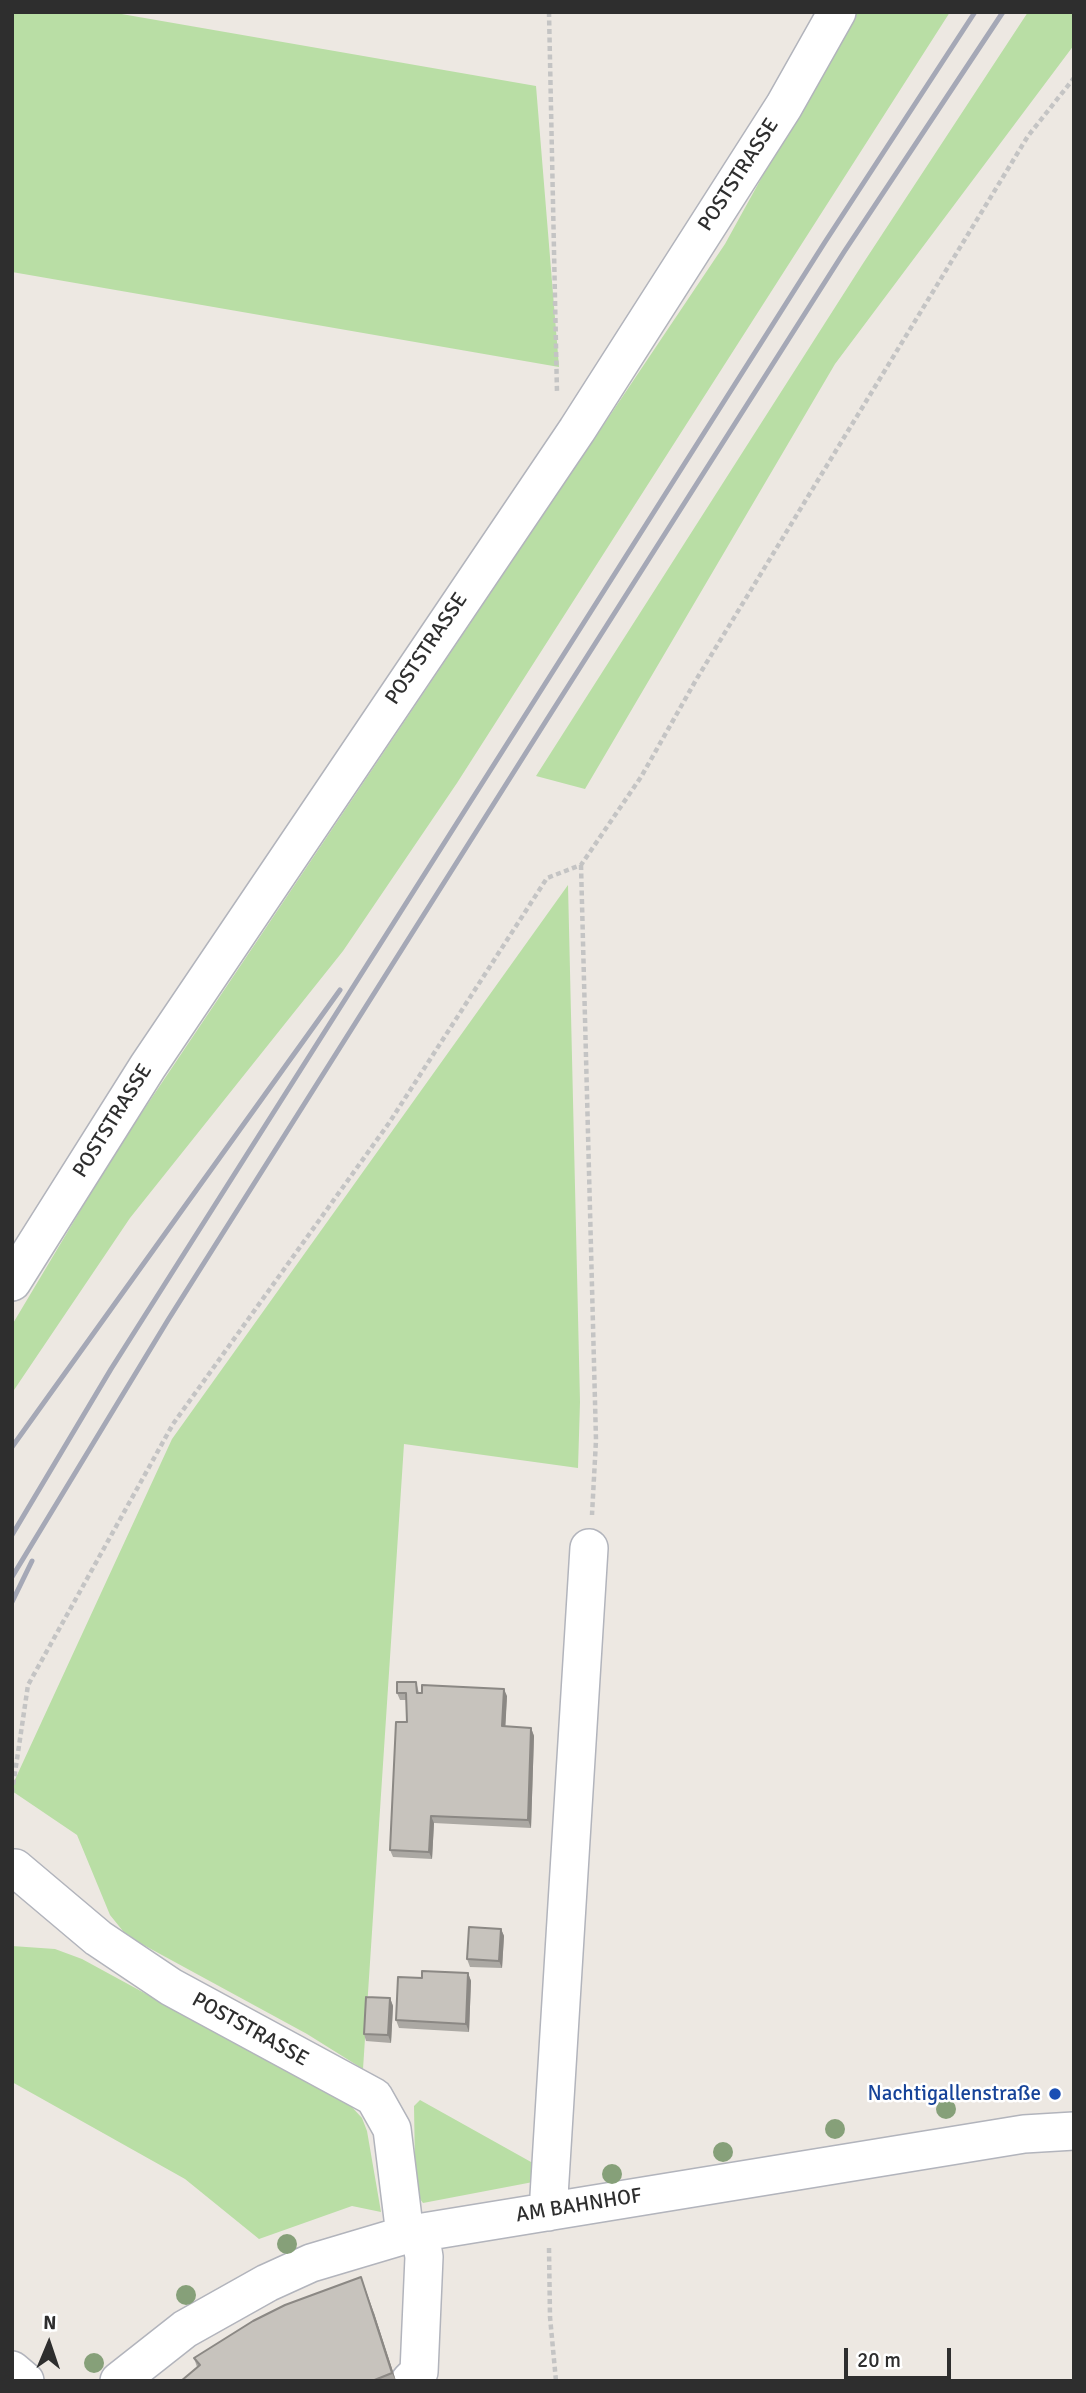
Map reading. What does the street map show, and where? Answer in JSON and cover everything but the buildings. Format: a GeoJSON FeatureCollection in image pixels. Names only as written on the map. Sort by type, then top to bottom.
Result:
{"type":"FeatureCollection","features":[{"type":"Feature","properties":{"kind":"street","name":"POSTSTRASSE"},"geometry":{"type":"LineString","coordinates":[[12,1282],[155,1055],[577,430],[784,106],[837,12]]}},
{"type":"Feature","properties":{"kind":"street"},"geometry":{"type":"LineString","coordinates":[[548,2212],[589,1548]]}},
{"type":"Feature","properties":{"kind":"street","name":"POSTSTRASSE"},"geometry":{"type":"LineString","coordinates":[[15,1868],[98,1938],[171,1987],[374,2096],[392,2129],[412,2234],[424,2257],[419,2371],[410,2381]]}},
{"type":"Feature","properties":{"kind":"street","name":"AM BAHNHOF"},"geometry":{"type":"LineString","coordinates":[[119,2381],[185,2329],[267,2283],[311,2263],[412,2234],[1024,2134],[1074,2131]]}},
{"type":"Feature","properties":{"kind":"street"},"geometry":{"type":"LineString","coordinates":[[12,2370],[25,2381]]}},
{"type":"Feature","properties":{"kind":"path"},"geometry":{"type":"LineString","coordinates":[[549,12],[556,393],[577,430]]}},
{"type":"Feature","properties":{"kind":"path"},"geometry":{"type":"LineString","coordinates":[[12,1793],[28,1685],[173,1424],[388,1123],[547,878],[581,865],[641,777],[703,668],[1028,136],[1074,78]]}},
{"type":"Feature","properties":{"kind":"path"},"geometry":{"type":"LineString","coordinates":[[581,865],[596,1440],[589,1548]]}},
{"type":"Feature","properties":{"kind":"path"},"geometry":{"type":"LineString","coordinates":[[548,2212],[550,2317],[555,2381]]}},
{"type":"Feature","properties":{"kind":"green space"},"geometry":{"type":"Polygon","coordinates":[[[12,12],[110,12],[536,86],[559,367],[12,272],[12,12]]]}},
{"type":"Feature","properties":{"kind":"green space"},"geometry":{"type":"Polygon","coordinates":[[[853,12],[950,12],[457,783],[343,951],[130,1218],[12,1393],[12,1325],[114,1154],[725,244],[853,12]]]}},
{"type":"Feature","properties":{"kind":"green space"},"geometry":{"type":"Polygon","coordinates":[[[1028,12],[1074,12],[1074,45],[835,364],[585,789],[536,776],[862,265],[1028,12]]]}},
{"type":"Feature","properties":{"kind":"green space"},"geometry":{"type":"Polygon","coordinates":[[[568,885],[580,1402],[578,1468],[404,1444],[363,2069],[307,2034],[127,1936],[110,1915],[77,1835],[12,1791],[12,1786],[172,1439],[568,885]]]}},
{"type":"Feature","properties":{"kind":"green space"},"geometry":{"type":"Polygon","coordinates":[[[12,1946],[55,1949],[82,1959],[350,2105],[362,2118],[367,2131],[381,2212],[352,2206],[259,2239],[185,2179],[12,2082],[12,1946]]]}},
{"type":"Feature","properties":{"kind":"green space"},"geometry":{"type":"Polygon","coordinates":[[[420,2100],[540,2167],[533,2182],[423,2203],[417,2195],[415,2167],[414,2106],[420,2100]]]}},
{"type":"Feature","properties":{"kind":"railway"},"geometry":{"type":"LineString","coordinates":[[12,1535],[111,1369],[825,242],[975,12]]}},
{"type":"Feature","properties":{"kind":"railway"},"geometry":{"type":"LineString","coordinates":[[12,1577],[168,1320],[546,721],[844,252],[1003,12]]}},
{"type":"Feature","properties":{"kind":"railway"},"geometry":{"type":"LineString","coordinates":[[12,1447],[340,990]]}},
{"type":"Feature","properties":{"kind":"railway"},"geometry":{"type":"LineString","coordinates":[[12,1602],[32,1561]]}},
{"type":"Feature","properties":{"kind":"place","name":"Nachtigallenstraße"},"geometry":{"type":"Point","coordinates":[1055,2094]}}]}
